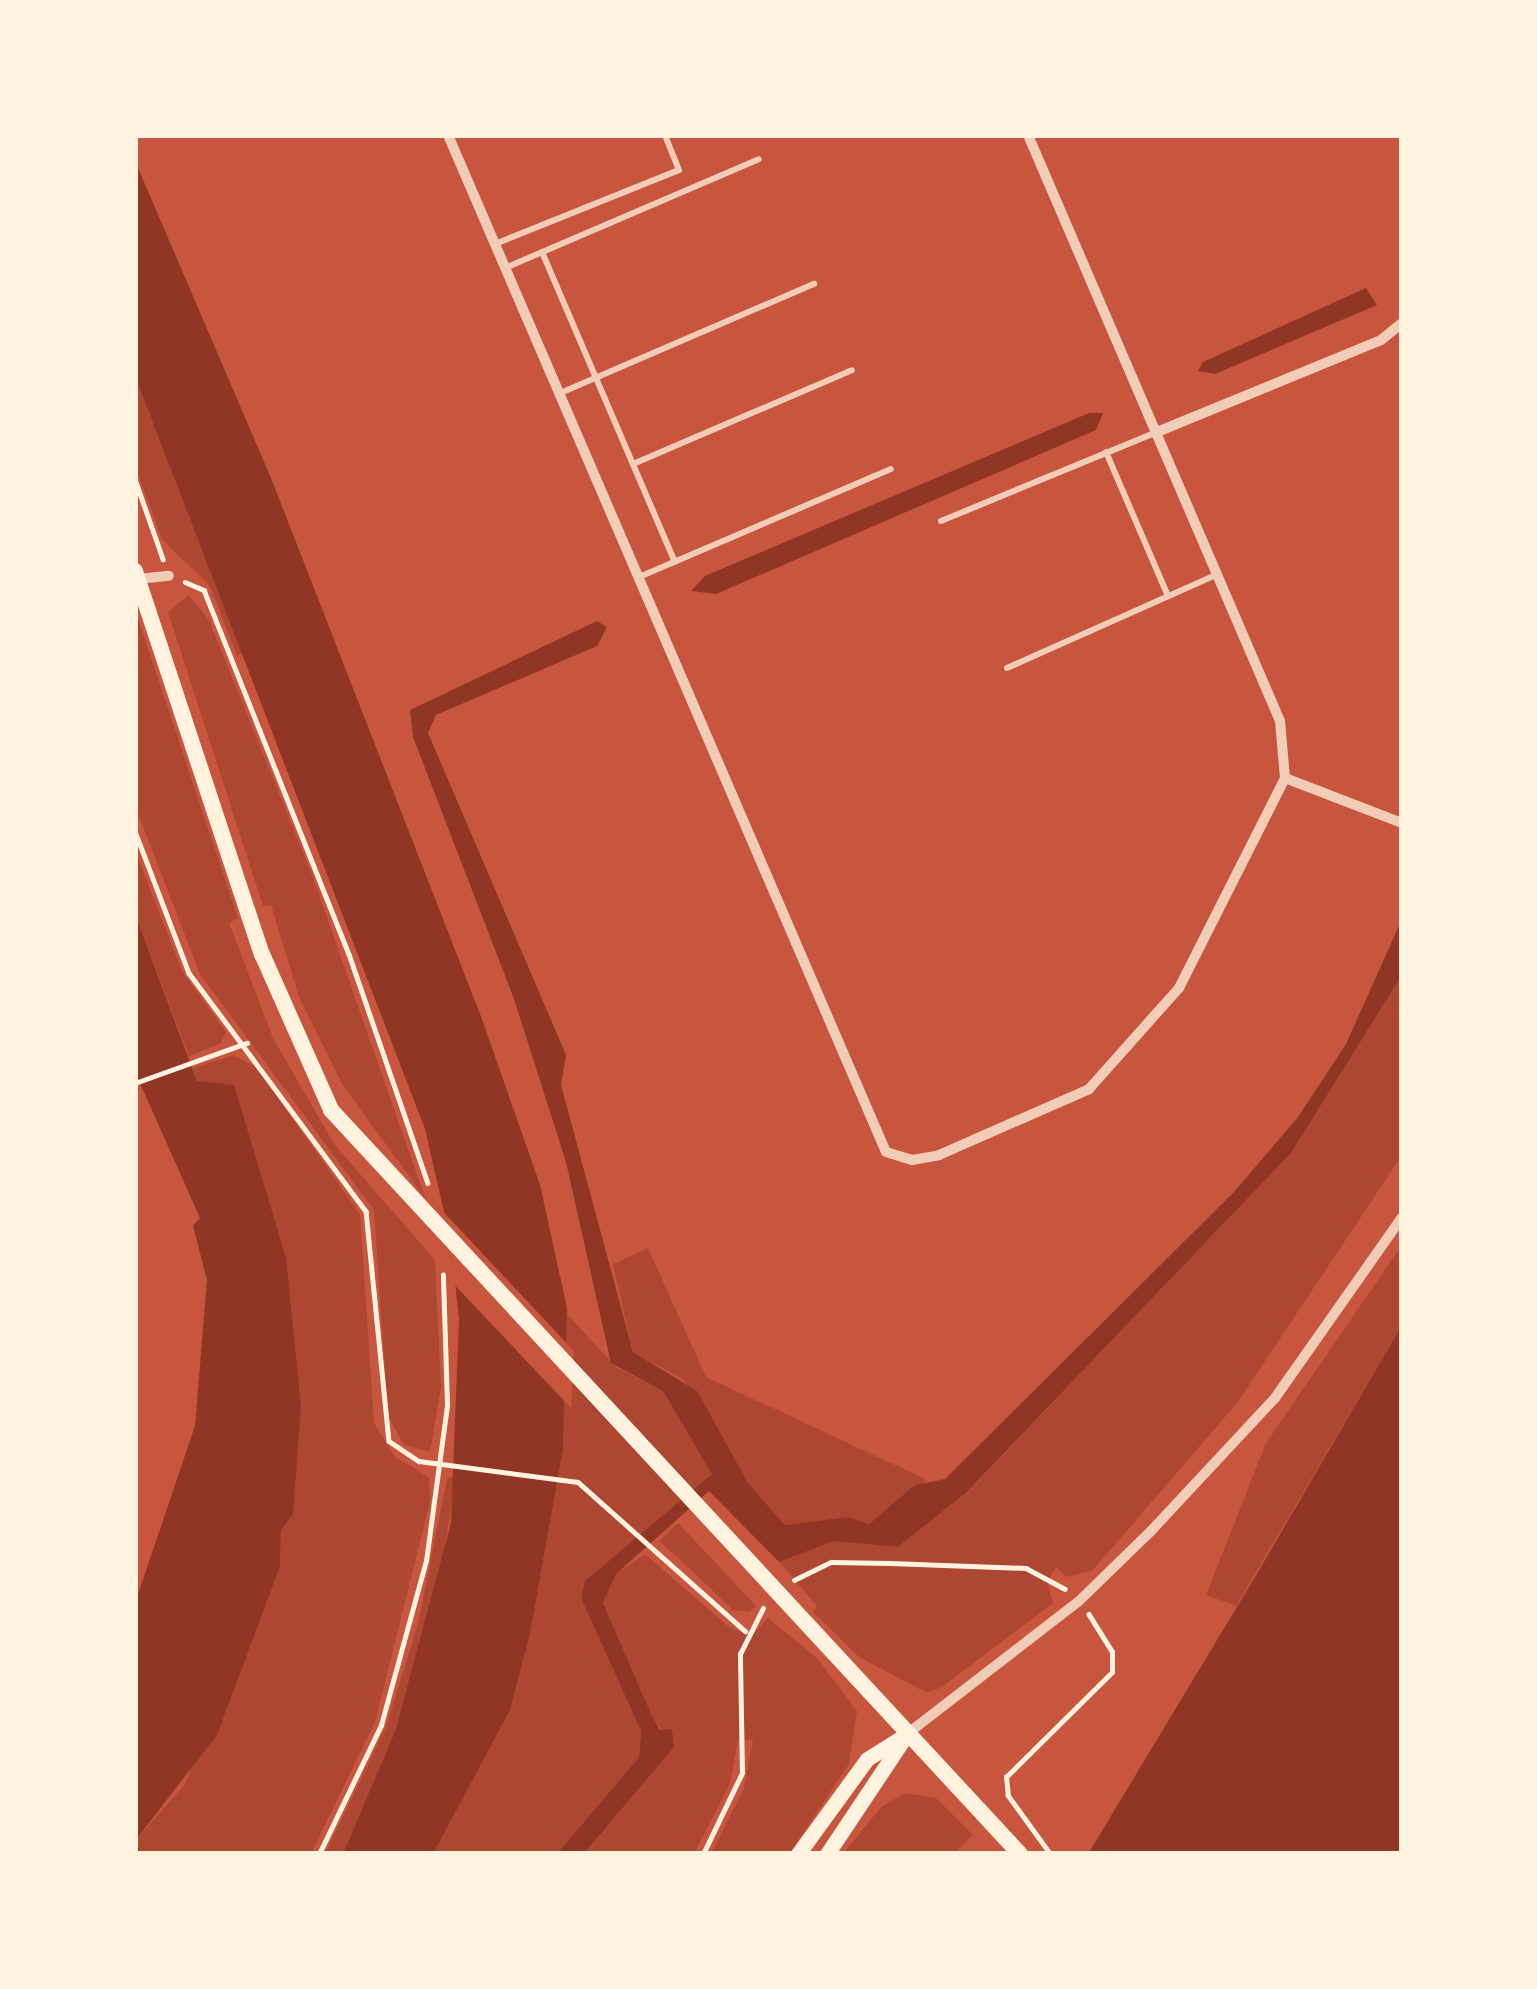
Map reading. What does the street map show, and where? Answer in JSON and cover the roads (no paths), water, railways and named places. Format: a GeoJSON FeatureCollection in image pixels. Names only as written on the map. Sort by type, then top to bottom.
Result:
{"type":"FeatureCollection","features":[{"type":"Feature","properties":{"kind":"main road"},"geometry":{"type":"LineString","coordinates":[[136,575],[293,1036],[347,1132],[1020,1854]]}},
{"type":"Feature","properties":{"kind":"main road"},"geometry":{"type":"LineString","coordinates":[[798,1854],[867,1759],[908,1734]]}},
{"type":"Feature","properties":{"kind":"main road"},"geometry":{"type":"LineString","coordinates":[[827,1854],[908,1734]]}},
{"type":"Feature","properties":{"kind":"street"},"geometry":{"type":"LineString","coordinates":[[448,135],[871,1131],[886,1151],[912,1160],[1089,1089],[1142,1039],[1179,988],[1286,778],[1280,721],[1221,573],[1028,135]]}},
{"type":"Feature","properties":{"kind":"street"},"geometry":{"type":"LineString","coordinates":[[1157,431],[1381,340],[1402,323]]}},
{"type":"Feature","properties":{"kind":"street"},"geometry":{"type":"LineString","coordinates":[[136,575],[169,576]]}},
{"type":"Feature","properties":{"kind":"street"},"geometry":{"type":"LineString","coordinates":[[1286,778],[1402,823]]}},
{"type":"Feature","properties":{"kind":"street"},"geometry":{"type":"LineString","coordinates":[[908,1734],[1078,1602],[1275,1398],[1402,1217]]}},
{"type":"Feature","properties":{"kind":"lane"},"geometry":{"type":"LineString","coordinates":[[495,244],[679,170],[665,135]]}},
{"type":"Feature","properties":{"kind":"lane"},"geometry":{"type":"LineString","coordinates":[[505,268],[759,158]]}},
{"type":"Feature","properties":{"kind":"lane"},"geometry":{"type":"LineString","coordinates":[[542,252],[675,562]]}},
{"type":"Feature","properties":{"kind":"lane"},"geometry":{"type":"LineString","coordinates":[[558,394],[814,284]]}},
{"type":"Feature","properties":{"kind":"lane"},"geometry":{"type":"LineString","coordinates":[[633,464],[852,370]]}},
{"type":"Feature","properties":{"kind":"lane"},"geometry":{"type":"LineString","coordinates":[[941,521],[1157,431]]}},
{"type":"Feature","properties":{"kind":"lane"},"geometry":{"type":"LineString","coordinates":[[1106,452],[1168,596]]}},
{"type":"Feature","properties":{"kind":"lane"},"geometry":{"type":"LineString","coordinates":[[636,578],[891,469]]}},
{"type":"Feature","properties":{"kind":"lane"},"geometry":{"type":"LineString","coordinates":[[1007,668],[1221,573]]}}]}
